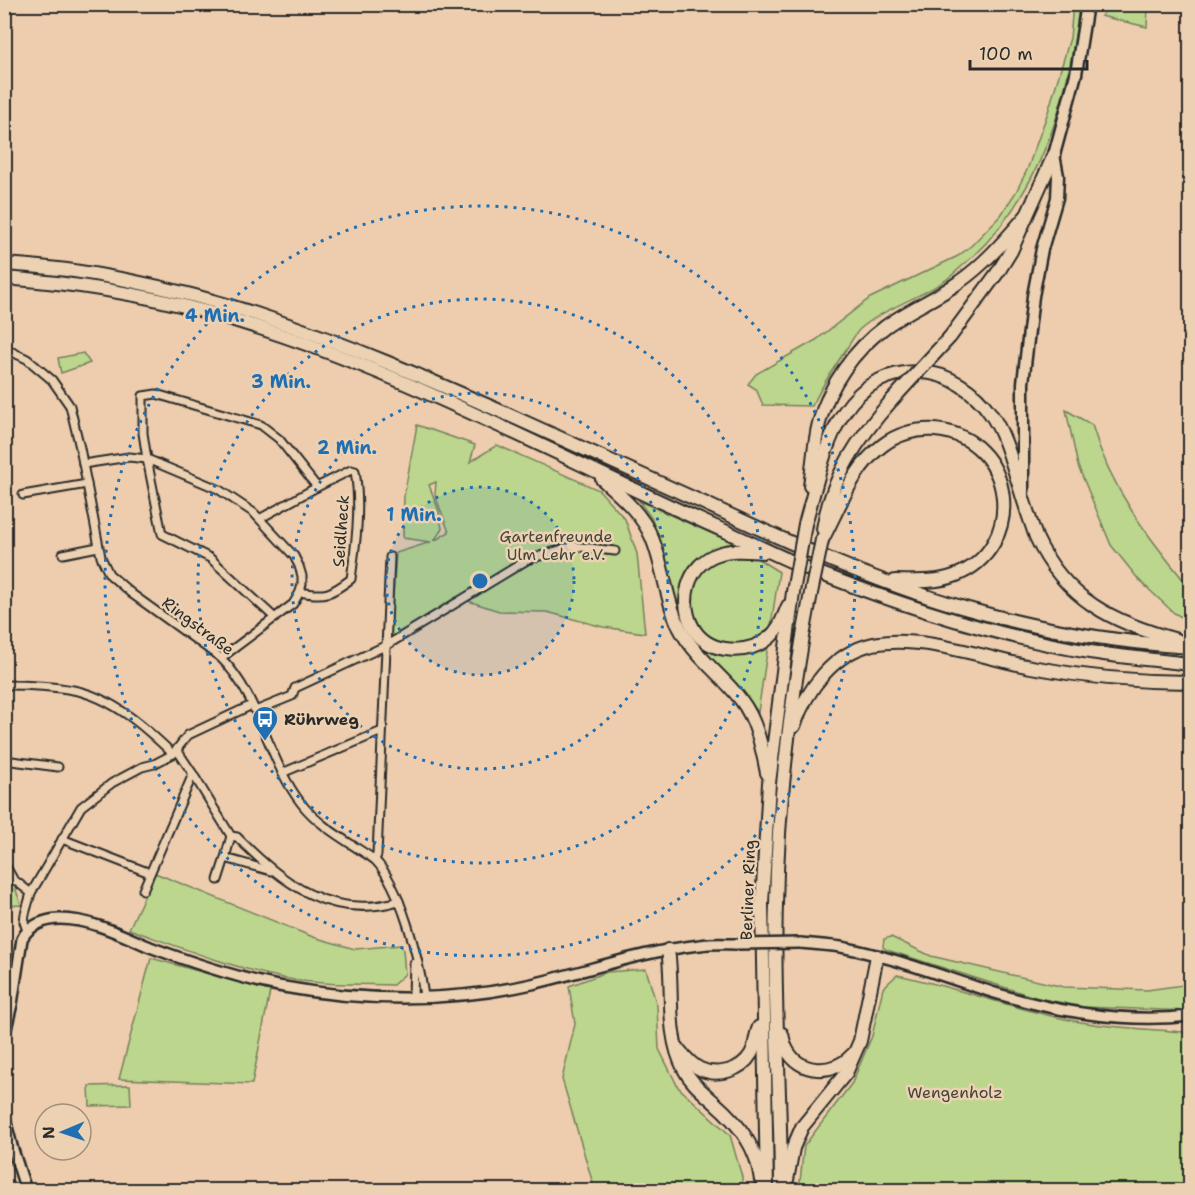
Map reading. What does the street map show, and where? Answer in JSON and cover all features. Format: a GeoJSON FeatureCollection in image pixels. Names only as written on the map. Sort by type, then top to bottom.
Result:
{"type":"FeatureCollection","features":[{"type":"Feature","properties":{"kind":"highway"},"geometry":{"type":"LineString","coordinates":[[831,512],[832,491],[852,450],[867,427],[950,337],[998,272],[1011,251],[1054,155]]}},
{"type":"Feature","properties":{"kind":"highway"},"geometry":{"type":"LineString","coordinates":[[774,553],[730,551],[710,557],[700,564],[688,585],[686,595],[689,618],[695,630],[704,640],[721,648],[739,650],[757,646],[770,638],[780,626],[793,592],[819,422],[831,391],[857,351],[885,327],[959,283],[981,265],[1027,215]]}},
{"type":"Feature","properties":{"kind":"highway"},"geometry":{"type":"LineString","coordinates":[[4,264],[112,277],[206,298],[282,322],[413,373],[780,538],[885,581],[962,607],[1104,638],[1191,645]]}},
{"type":"Feature","properties":{"kind":"highway"},"geometry":{"type":"LineString","coordinates":[[4,278],[109,290],[206,311],[335,355],[435,398],[822,575],[1006,634],[1090,652],[1191,664]]}},
{"type":"Feature","properties":{"kind":"highway"},"geometry":{"type":"LineString","coordinates":[[805,524],[836,423],[847,406],[857,394],[874,383],[913,372],[928,372],[947,378],[978,398],[990,413],[1000,431],[1044,553],[1056,572],[1082,598],[1113,619],[1191,645]]}},
{"type":"Feature","properties":{"kind":"highway"},"geometry":{"type":"LineString","coordinates":[[831,512],[869,458],[882,445],[910,432],[926,430],[958,435],[983,452],[992,463],[1002,490],[1004,504],[998,534],[991,548],[968,569],[953,576],[938,580],[885,581]]}},
{"type":"Feature","properties":{"kind":"highway"},"geometry":{"type":"LineString","coordinates":[[596,472],[628,504],[651,536],[676,620],[693,647],[742,701],[752,718],[760,741],[769,783]]}},
{"type":"Feature","properties":{"kind":"highway","name":"Berliner Ring"},"geometry":{"type":"LineString","coordinates":[[781,1191],[776,905],[780,825],[787,744],[802,639],[822,540],[831,512]]}},
{"type":"Feature","properties":{"kind":"highway","name":"Berliner Ring"},"geometry":{"type":"LineString","coordinates":[[767,1191],[762,904],[769,783],[793,592]]}},
{"type":"Feature","properties":{"kind":"highway"},"geometry":{"type":"LineString","coordinates":[[787,744],[805,701],[813,686],[824,673],[837,661],[873,644],[889,642],[935,646],[1081,676],[1133,681],[1191,682]]}},
{"type":"Feature","properties":{"kind":"highway"},"geometry":{"type":"LineString","coordinates":[[668,950],[676,1046],[683,1067],[691,1080],[738,1126],[748,1140],[759,1168],[762,1191]]}},
{"type":"Feature","properties":{"kind":"highway"},"geometry":{"type":"LineString","coordinates":[[785,1191],[798,1136],[806,1120],[846,1072],[860,1041],[877,956]]}},
{"type":"Feature","properties":{"kind":"highway"},"geometry":{"type":"LineString","coordinates":[[777,1016],[786,1047],[802,1065],[821,1070],[831,1069],[844,1064],[855,1052]]}},
{"type":"Feature","properties":{"kind":"highway"},"geometry":{"type":"LineString","coordinates":[[676,1046],[700,1070],[717,1073],[732,1070],[752,1053],[756,1033],[763,1021]]}},
{"type":"Feature","properties":{"kind":"main road"},"geometry":{"type":"LineString","coordinates":[[1023,500],[1023,382],[1028,334],[1042,249],[1057,198],[1058,176],[1054,155],[1076,74],[1087,4]]}},
{"type":"Feature","properties":{"kind":"street","name":"Ringstraße"},"geometry":{"type":"LineString","coordinates":[[4,348],[27,359],[52,380],[64,395],[71,411],[83,464],[98,547],[109,574],[177,628],[221,657],[240,680],[282,773],[302,804],[314,816],[375,860],[389,878],[399,901],[424,996]]}},
{"type":"Feature","properties":{"kind":"street","name":"Seidlheck"},"geometry":{"type":"LineString","coordinates":[[147,459],[143,434],[144,396],[156,394],[261,425],[279,439],[316,487]]}},
{"type":"Feature","properties":{"kind":"street"},"geometry":{"type":"LineString","coordinates":[[83,464],[129,457],[147,459],[218,489],[261,518],[294,556],[302,576],[300,592],[293,604],[221,657]]}},
{"type":"Feature","properties":{"kind":"street"},"geometry":{"type":"LineString","coordinates":[[147,459],[162,534],[210,558],[275,618]]}},
{"type":"Feature","properties":{"kind":"street","name":"Seidlheck"},"geometry":{"type":"LineString","coordinates":[[261,518],[316,487],[351,470],[355,471],[358,497],[351,579],[332,594],[318,596],[300,592]]}},
{"type":"Feature","properties":{"kind":"street"},"geometry":{"type":"LineString","coordinates":[[23,495],[87,484]]}},
{"type":"Feature","properties":{"kind":"street"},"geometry":{"type":"LineString","coordinates":[[27,931],[24,922],[31,893],[62,839],[81,807],[112,783],[175,752],[188,735],[254,708],[292,696],[296,688],[387,645],[527,560],[572,546],[615,551]]}},
{"type":"Feature","properties":{"kind":"street"},"geometry":{"type":"LineString","coordinates":[[63,554],[98,547]]}},
{"type":"Feature","properties":{"kind":"street"},"geometry":{"type":"LineString","coordinates":[[375,860],[390,557]]}},
{"type":"Feature","properties":{"kind":"street"},"geometry":{"type":"LineString","coordinates":[[4,685],[75,690],[95,697],[118,710],[175,752],[193,774],[231,836],[218,880]]}},
{"type":"Feature","properties":{"kind":"street"},"geometry":{"type":"LineString","coordinates":[[282,773],[382,731]]}},
{"type":"Feature","properties":{"kind":"street"},"geometry":{"type":"LineString","coordinates":[[4,760],[58,767]]}},
{"type":"Feature","properties":{"kind":"street"},"geometry":{"type":"LineString","coordinates":[[143,890],[193,774]]}},
{"type":"Feature","properties":{"kind":"street"},"geometry":{"type":"LineString","coordinates":[[231,836],[237,837],[273,872],[300,890],[318,898],[341,905],[370,907],[399,901]]}},
{"type":"Feature","properties":{"kind":"street"},"geometry":{"type":"LineString","coordinates":[[62,839],[150,873]]}},
{"type":"Feature","properties":{"kind":"street"},"geometry":{"type":"LineString","coordinates":[[225,858],[273,872]]}},
{"type":"Feature","properties":{"kind":"street"},"geometry":{"type":"LineString","coordinates":[[4,863],[13,879],[31,893]]}},
{"type":"Feature","properties":{"kind":"street"},"geometry":{"type":"LineString","coordinates":[[4,1037],[13,997],[20,945],[27,931],[49,920],[69,919],[109,930],[220,971],[283,987],[348,995],[465,994],[510,988],[701,944],[800,942],[841,947],[877,956],[1038,1005],[1084,1013],[1139,1018],[1191,1016]]}},
{"type":"Feature","properties":{"kind":"street","name":"Ringstraße"},"geometry":{"type":"LineString","coordinates":[[413,996],[415,955]]}},
{"type":"Feature","properties":{"kind":"street"},"geometry":{"type":"LineString","coordinates":[[4,1115],[9,1152],[27,1191]]}},
{"type":"Feature","properties":{"kind":"green space"},"geometry":{"type":"Polygon","coordinates":[[[1073,5],[1079,5],[1068,74],[1048,142],[1034,173],[996,232],[947,279],[870,321],[860,329],[812,406],[763,405],[756,389],[748,384],[756,374],[816,340],[870,298],[958,256],[1001,215],[1027,170],[1048,112],[1070,38],[1073,5]]]}},
{"type":"Feature","properties":{"kind":"green space"},"geometry":{"type":"Polygon","coordinates":[[[1105,5],[1116,8],[1119,5],[1148,5],[1147,27],[1101,16],[1105,5]]]}},
{"type":"Feature","properties":{"kind":"green space"},"geometry":{"type":"Polygon","coordinates":[[[83,353],[90,363],[61,373],[58,358],[83,353]]]}},
{"type":"Feature","properties":{"kind":"green space"},"geometry":{"type":"Polygon","coordinates":[[[1066,410],[1092,425],[1109,471],[1132,512],[1190,588],[1190,622],[1174,613],[1139,580],[1111,545],[1078,466],[1066,410]]]}},
{"type":"Feature","properties":{"kind":"green space","name":"Gartenfreunde Ulm Lehr e.V."},"geometry":{"type":"Polygon","coordinates":[[[417,425],[475,445],[470,462],[497,445],[599,490],[625,519],[637,554],[645,633],[603,627],[547,612],[499,611],[456,597],[390,639],[396,553],[431,542],[403,538],[404,496],[417,425]],[[436,482],[429,485],[439,511],[442,529],[434,541],[449,532],[435,495],[436,482]]]}},
{"type":"Feature","properties":{"kind":"green space"},"geometry":{"type":"Polygon","coordinates":[[[639,501],[731,542],[779,572],[758,712],[746,696],[693,640],[675,598],[652,519],[639,501]]]}},
{"type":"Feature","properties":{"kind":"green space"},"geometry":{"type":"Polygon","coordinates":[[[155,873],[313,937],[355,949],[401,945],[405,974],[393,985],[338,984],[283,978],[186,950],[129,929],[155,873]]]}},
{"type":"Feature","properties":{"kind":"green space"},"geometry":{"type":"Polygon","coordinates":[[[5,883],[14,884],[21,905],[5,906],[5,883]]]}},
{"type":"Feature","properties":{"kind":"green space"},"geometry":{"type":"Polygon","coordinates":[[[891,937],[931,956],[1064,987],[1147,990],[1190,984],[1190,1011],[1083,1007],[1038,998],[887,950],[883,947],[884,939],[891,937]]]}},
{"type":"Feature","properties":{"kind":"green space"},"geometry":{"type":"Polygon","coordinates":[[[151,958],[270,991],[252,1084],[119,1079],[151,958]]]}},
{"type":"Feature","properties":{"kind":"green space"},"geometry":{"type":"Polygon","coordinates":[[[646,969],[657,1006],[659,1049],[678,1087],[730,1135],[742,1177],[742,1190],[592,1190],[594,1187],[562,1079],[575,1024],[569,986],[607,972],[646,969]]]}},
{"type":"Feature","properties":{"kind":"green space","name":"Wengenholz"},"geometry":{"type":"Polygon","coordinates":[[[897,975],[1075,1021],[1130,1028],[1190,1031],[1190,1190],[799,1190],[804,1146],[852,1083],[872,1036],[883,988],[897,975]]]}},
{"type":"Feature","properties":{"kind":"green space"},"geometry":{"type":"Polygon","coordinates":[[[130,1085],[131,1105],[93,1106],[93,1102],[90,1102],[89,1086],[130,1085]]]}},
{"type":"Feature","properties":{"kind":"place","name":"Rührweg"},"geometry":{"type":"Point","coordinates":[265,742]}}]}
